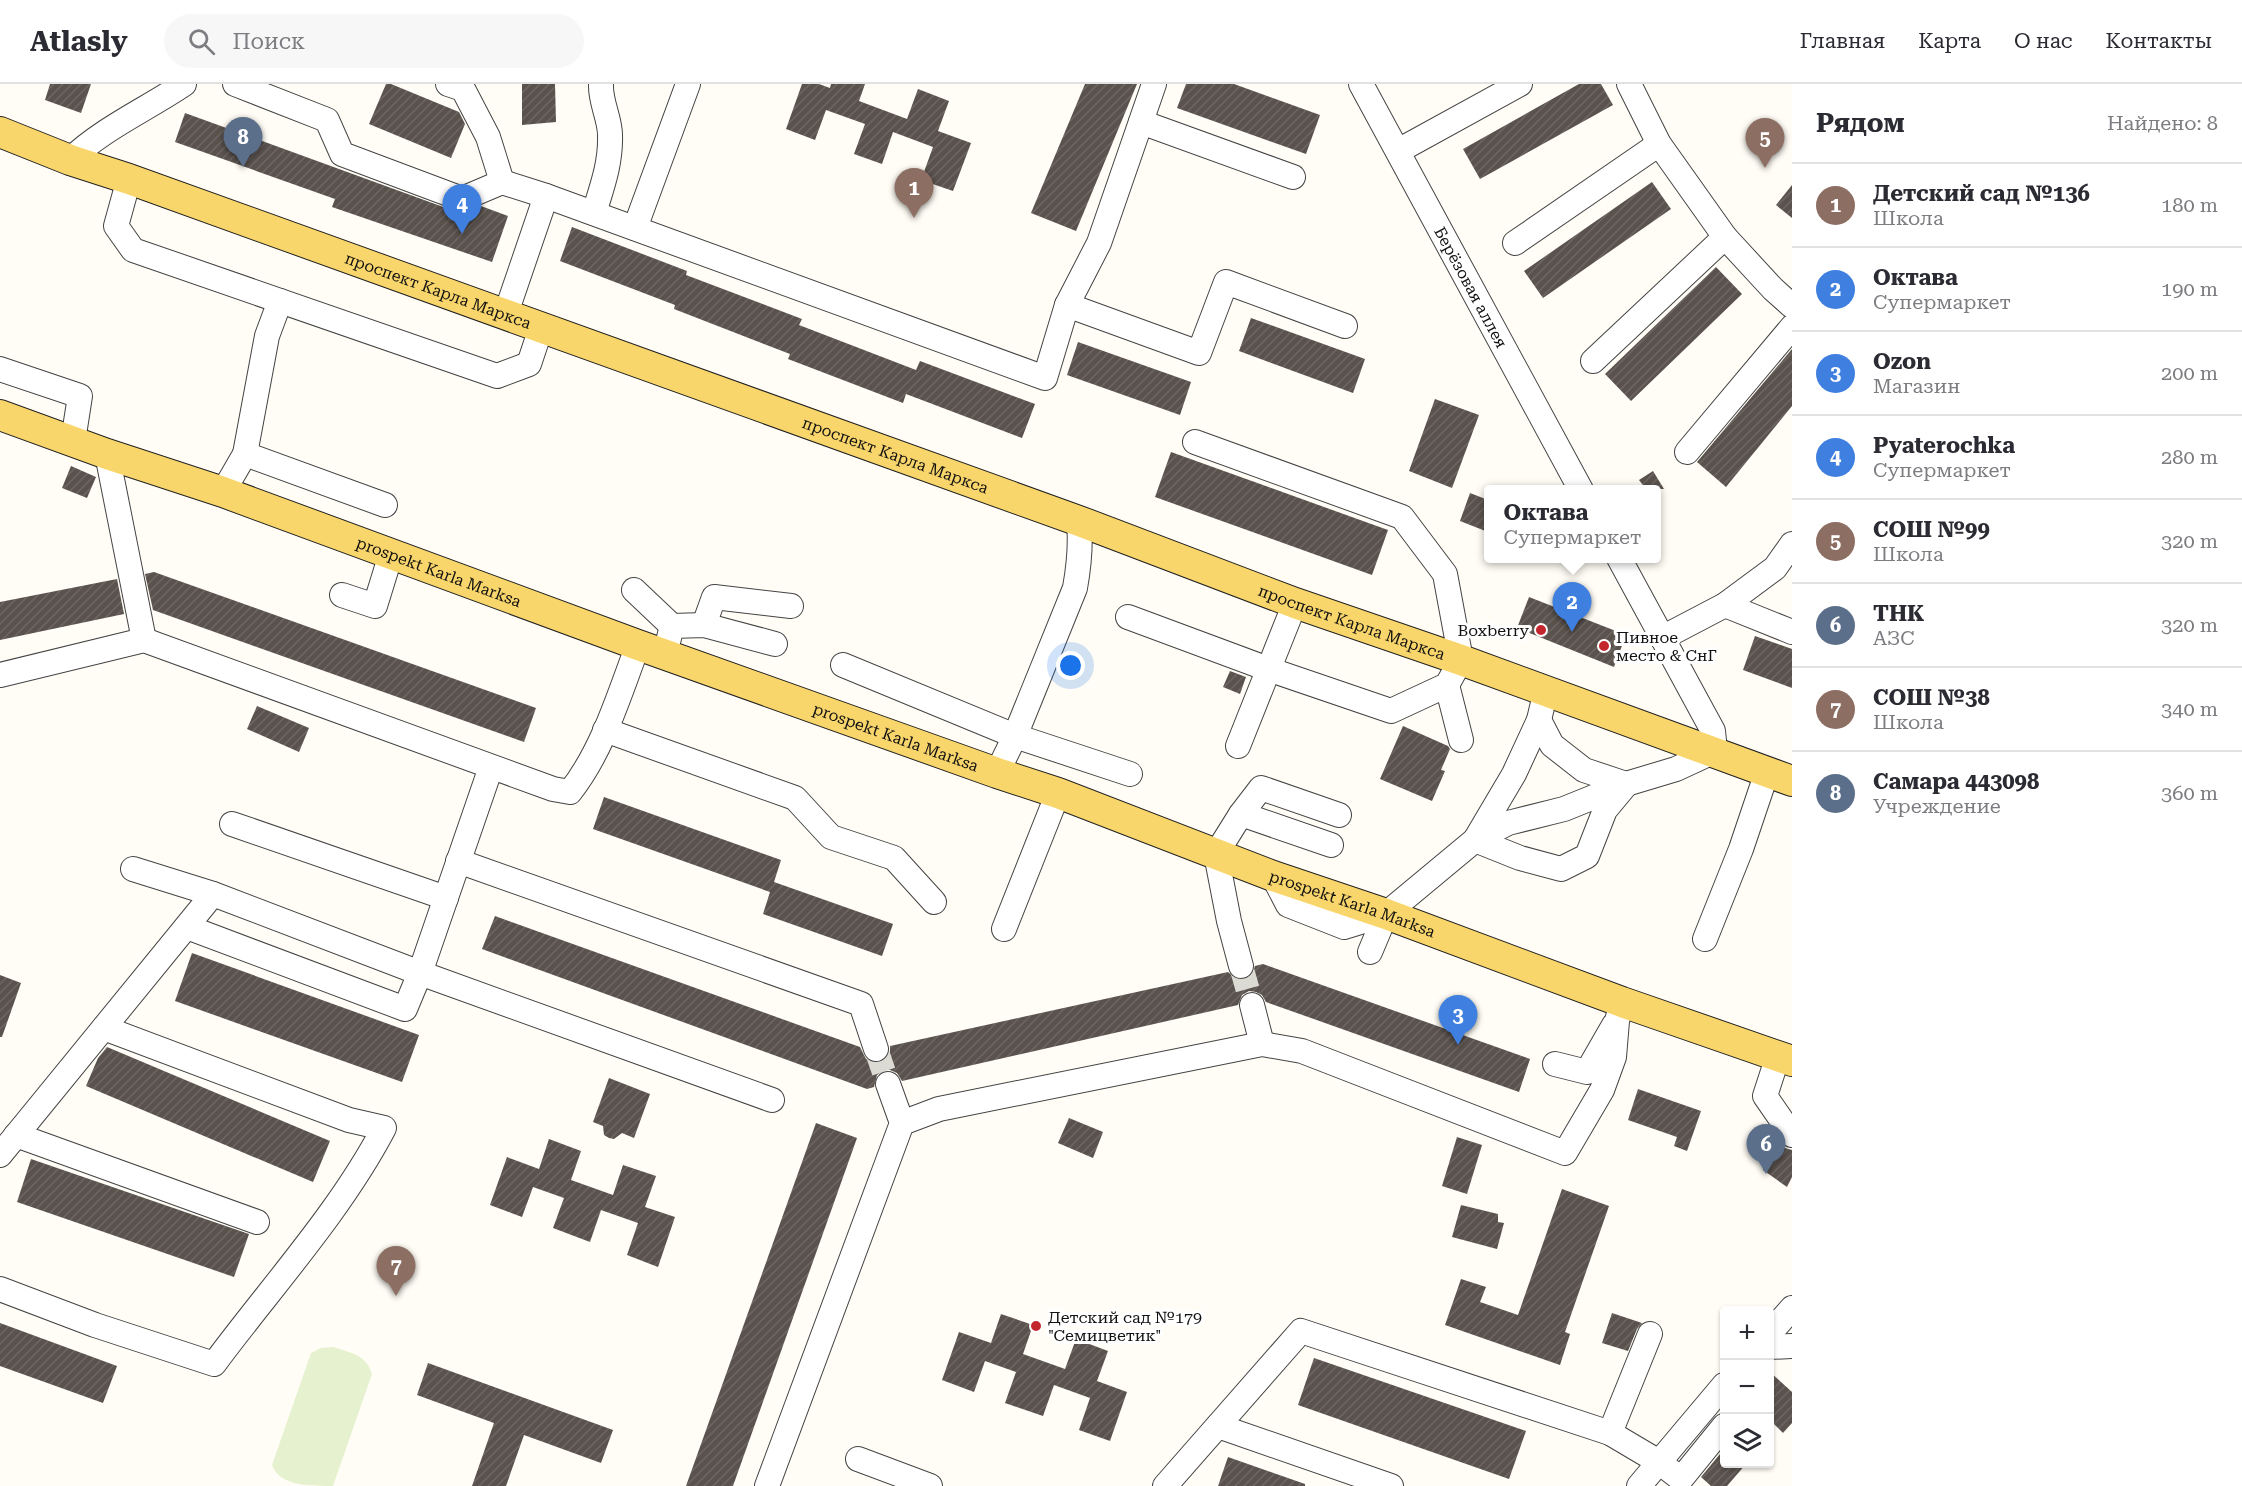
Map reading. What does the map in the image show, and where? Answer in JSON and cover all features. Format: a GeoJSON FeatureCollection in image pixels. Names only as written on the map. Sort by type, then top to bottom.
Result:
{"type":"FeatureCollection","features":[{"type":"Feature","properties":{"kind":"main road","name":"проспект Карла Маркса"},"geometry":{"type":"LineString","coordinates":[[0,132],[70,160],[129,178],[1079,522],[1295,603],[1454,672],[1546,690],[1780,776]]}},
{"type":"Feature","properties":{"kind":"main road","name":"prospekt Karla Marksa"},"geometry":{"type":"LineString","coordinates":[[0,415],[107,454],[223,492],[391,554],[658,642],[1273,876],[1386,914],[1619,1012],[1785,1059]]}},
{"type":"Feature","properties":{"kind":"street"},"geometry":{"type":"LineString","coordinates":[[70,160],[88,143],[184,84]]}},
{"type":"Feature","properties":{"kind":"street"},"geometry":{"type":"LineString","coordinates":[[235,84],[327,120],[342,154],[462,199],[502,182],[594,213],[1045,378],[1067,306],[1099,243],[1154,84]]}},
{"type":"Feature","properties":{"kind":"street"},"geometry":{"type":"LineString","coordinates":[[448,84],[463,89],[488,137],[502,182]]}},
{"type":"Feature","properties":{"kind":"street"},"geometry":{"type":"LineString","coordinates":[[594,213],[608,167],[610,133],[600,92],[601,84]]}},
{"type":"Feature","properties":{"kind":"street"},"geometry":{"type":"LineString","coordinates":[[635,228],[688,84]]}},
{"type":"Feature","properties":{"kind":"street","name":"Берёзовая аллея"},"geometry":{"type":"LineString","coordinates":[[1361,84],[1579,485]]}},
{"type":"Feature","properties":{"kind":"street"},"geometry":{"type":"LineString","coordinates":[[1398,151],[1520,84]]}},
{"type":"Feature","properties":{"kind":"street"},"geometry":{"type":"LineString","coordinates":[[1629,84],[1659,144],[1725,237],[1792,306]]}},
{"type":"Feature","properties":{"kind":"street"},"geometry":{"type":"LineString","coordinates":[[1141,122],[1293,177]]}},
{"type":"Feature","properties":{"kind":"street"},"geometry":{"type":"LineString","coordinates":[[1515,243],[1659,144]]}},
{"type":"Feature","properties":{"kind":"street"},"geometry":{"type":"LineString","coordinates":[[129,178],[116,226],[133,250],[496,376],[529,364],[541,328]]}},
{"type":"Feature","properties":{"kind":"street"},"geometry":{"type":"LineString","coordinates":[[505,315],[546,196]]}},
{"type":"Feature","properties":{"kind":"street"},"geometry":{"type":"LineString","coordinates":[[1593,361],[1725,237]]}},
{"type":"Feature","properties":{"kind":"street"},"geometry":{"type":"LineString","coordinates":[[1067,306],[1199,353],[1227,282],[1345,326]]}},
{"type":"Feature","properties":{"kind":"street"},"geometry":{"type":"LineString","coordinates":[[223,492],[245,454],[267,336],[280,301]]}},
{"type":"Feature","properties":{"kind":"street"},"geometry":{"type":"LineString","coordinates":[[1687,452],[1792,327]]}},
{"type":"Feature","properties":{"kind":"street"},"geometry":{"type":"LineString","coordinates":[[0,369],[80,396],[73,441]]}},
{"type":"Feature","properties":{"kind":"street"},"geometry":{"type":"LineString","coordinates":[[1194,442],[1402,517],[1445,574],[1461,740]]}},
{"type":"Feature","properties":{"kind":"street"},"geometry":{"type":"LineString","coordinates":[[107,454],[144,640]]}},
{"type":"Feature","properties":{"kind":"street"},"geometry":{"type":"LineString","coordinates":[[245,454],[385,505]]}},
{"type":"Feature","properties":{"kind":"street"},"geometry":{"type":"LineString","coordinates":[[998,773],[1075,588],[1079,566],[1079,522]]}},
{"type":"Feature","properties":{"kind":"street"},"geometry":{"type":"LineString","coordinates":[[1662,638],[1725,605],[1775,568],[1792,544]]}},
{"type":"Feature","properties":{"kind":"street"},"geometry":{"type":"LineString","coordinates":[[342,595],[375,606],[391,554]]}},
{"type":"Feature","properties":{"kind":"street"},"geometry":{"type":"LineString","coordinates":[[1370,952],[1386,914],[1475,840],[1508,823],[1564,809],[1626,784],[1676,769],[1715,751],[1713,731],[1621,563]]}},
{"type":"Feature","properties":{"kind":"street"},"geometry":{"type":"LineString","coordinates":[[634,590],[658,642]]}},
{"type":"Feature","properties":{"kind":"street"},"geometry":{"type":"LineString","coordinates":[[705,625],[714,597],[791,606]]}},
{"type":"Feature","properties":{"kind":"street"},"geometry":{"type":"LineString","coordinates":[[1238,746],[1295,603]]}},
{"type":"Feature","properties":{"kind":"street"},"geometry":{"type":"LineString","coordinates":[[1725,605],[1792,632]]}},
{"type":"Feature","properties":{"kind":"street"},"geometry":{"type":"LineString","coordinates":[[1128,617],[1268,669],[1391,711],[1454,672]]}},
{"type":"Feature","properties":{"kind":"street"},"geometry":{"type":"LineString","coordinates":[[0,675],[144,640],[491,767],[553,789],[570,792],[582,777],[605,730],[658,642],[705,625],[776,644]]}},
{"type":"Feature","properties":{"kind":"street"},"geometry":{"type":"LineString","coordinates":[[843,665],[1015,736],[1130,774]]}},
{"type":"Feature","properties":{"kind":"street"},"geometry":{"type":"LineString","coordinates":[[1475,840],[1514,774],[1539,720],[1546,690]]}},
{"type":"Feature","properties":{"kind":"street"},"geometry":{"type":"LineString","coordinates":[[1539,720],[1552,745],[1584,770],[1626,784]]}},
{"type":"Feature","properties":{"kind":"street"},"geometry":{"type":"LineString","coordinates":[[605,730],[795,798],[831,837],[894,858],[934,902]]}},
{"type":"Feature","properties":{"kind":"street"},"geometry":{"type":"LineString","coordinates":[[187,927],[405,1009],[491,767]]}},
{"type":"Feature","properties":{"kind":"street"},"geometry":{"type":"LineString","coordinates":[[1705,939],[1741,849],[1780,776]]}},
{"type":"Feature","properties":{"kind":"street"},"geometry":{"type":"LineString","coordinates":[[1475,840],[1520,858],[1561,869],[1587,856],[1605,810],[1626,784]]}},
{"type":"Feature","properties":{"kind":"street"},"geometry":{"type":"LineString","coordinates":[[1241,966],[1229,921],[1216,854],[1241,814],[1261,788],[1339,815]]}},
{"type":"Feature","properties":{"kind":"street"},"geometry":{"type":"LineString","coordinates":[[1005,929],[1058,793]]}},
{"type":"Feature","properties":{"kind":"street"},"geometry":{"type":"LineString","coordinates":[[1241,814],[1331,845]]}},
{"type":"Feature","properties":{"kind":"street"},"geometry":{"type":"LineString","coordinates":[[232,824],[446,898]]}},
{"type":"Feature","properties":{"kind":"street"},"geometry":{"type":"LineString","coordinates":[[458,861],[861,1004],[876,1049]]}},
{"type":"Feature","properties":{"kind":"street"},"geometry":{"type":"LineString","coordinates":[[133,869],[213,894],[772,1100]]}},
{"type":"Feature","properties":{"kind":"street"},"geometry":{"type":"LineString","coordinates":[[0,1155],[213,894]]}},
{"type":"Feature","properties":{"kind":"street"},"geometry":{"type":"LineString","coordinates":[[1252,1005],[1262,1044]]}},
{"type":"Feature","properties":{"kind":"street"},"geometry":{"type":"LineString","coordinates":[[902,1123],[939,1109],[1262,1044],[1302,1051],[1565,1153],[1606,1079],[1614,1058],[1619,1012]]}},
{"type":"Feature","properties":{"kind":"street"},"geometry":{"type":"LineString","coordinates":[[1555,1064],[1587,1072],[1619,1012]]}},
{"type":"Feature","properties":{"kind":"street"},"geometry":{"type":"LineString","coordinates":[[0,1290],[95,1326],[214,1364],[324,1220],[372,1151],[384,1128],[349,1120],[104,1028]]}},
{"type":"Feature","properties":{"kind":"street"},"geometry":{"type":"LineString","coordinates":[[1785,1059],[1765,1096],[1792,1136]]}},
{"type":"Feature","properties":{"kind":"street"},"geometry":{"type":"LineString","coordinates":[[767,1486],[902,1123],[888,1084]]}},
{"type":"Feature","properties":{"kind":"street"},"geometry":{"type":"LineString","coordinates":[[16,1135],[257,1222]]}},
{"type":"Feature","properties":{"kind":"street"},"geometry":{"type":"LineString","coordinates":[[1774,1329],[1792,1308]]}},
{"type":"Feature","properties":{"kind":"street"},"geometry":{"type":"LineString","coordinates":[[1166,1486],[1302,1331],[1610,1433],[1659,1462],[1682,1479],[1720,1432]]}},
{"type":"Feature","properties":{"kind":"street"},"geometry":{"type":"LineString","coordinates":[[1610,1433],[1650,1334]]}},
{"type":"Feature","properties":{"kind":"street"},"geometry":{"type":"LineString","coordinates":[[1774,1347],[1792,1346]]}},
{"type":"Feature","properties":{"kind":"street"},"geometry":{"type":"LineString","coordinates":[[1639,1486],[1720,1394]]}},
{"type":"Feature","properties":{"kind":"street"},"geometry":{"type":"LineString","coordinates":[[1218,1426],[1391,1486]]}},
{"type":"Feature","properties":{"kind":"street"},"geometry":{"type":"LineString","coordinates":[[858,1459],[930,1486]]}},
{"type":"Feature","properties":{"kind":"green space"},"geometry":{"type":"Polygon","coordinates":[[[333,1347],[362,1358],[372,1374],[333,1486],[314,1486],[288,1481],[276,1472],[272,1465],[311,1353],[321,1348],[333,1347]]]}},
{"type":"Feature","properties":{"kind":"building"},"geometry":{"type":"Polygon","coordinates":[[[50,84],[91,84],[81,113],[45,100],[50,84]]]}},
{"type":"Feature","properties":{"kind":"building"},"geometry":{"type":"Polygon","coordinates":[[[386,84],[459,112],[465,124],[451,158],[369,124],[386,84]]]}},
{"type":"Feature","properties":{"kind":"building"},"geometry":{"type":"Polygon","coordinates":[[[522,84],[555,84],[556,122],[522,125],[522,84]]]}},
{"type":"Feature","properties":{"kind":"building"},"geometry":{"type":"Polygon","coordinates":[[[802,84],[819,84],[830,88],[831,84],[865,84],[859,101],[907,119],[918,89],[949,101],[938,131],[971,143],[953,191],[921,180],[933,147],[893,132],[882,164],[854,154],[865,124],[826,110],[815,140],[786,129],[802,84]]]}},
{"type":"Feature","properties":{"kind":"building"},"geometry":{"type":"Polygon","coordinates":[[[1085,84],[1137,84],[1076,231],[1031,213],[1085,84]]]}},
{"type":"Feature","properties":{"kind":"building"},"geometry":{"type":"Polygon","coordinates":[[[1186,84],[1234,84],[1320,115],[1306,154],[1177,108],[1186,84]]]}},
{"type":"Feature","properties":{"kind":"building"},"geometry":{"type":"Polygon","coordinates":[[[1579,84],[1601,84],[1613,105],[1480,179],[1463,149],[1579,84]]]}},
{"type":"Feature","properties":{"kind":"building"},"geometry":{"type":"Polygon","coordinates":[[[185,113],[457,212],[468,212],[481,206],[508,216],[492,262],[332,207],[335,199],[175,142],[185,113]]]}},
{"type":"Feature","properties":{"kind":"building"},"geometry":{"type":"Polygon","coordinates":[[[1652,182],[1671,209],[1543,298],[1524,271],[1652,182]]]}},
{"type":"Feature","properties":{"kind":"building"},"geometry":{"type":"Polygon","coordinates":[[[1792,185],[1792,218],[1776,205],[1792,185]]]}},
{"type":"Feature","properties":{"kind":"building"},"geometry":{"type":"Polygon","coordinates":[[[572,227],[687,271],[686,275],[802,319],[799,325],[916,370],[920,361],[1035,404],[1022,438],[906,394],[903,403],[788,359],[790,354],[674,309],[675,305],[560,261],[572,227]]]}},
{"type":"Feature","properties":{"kind":"building"},"geometry":{"type":"Polygon","coordinates":[[[1716,267],[1742,294],[1631,401],[1605,374],[1716,267]]]}},
{"type":"Feature","properties":{"kind":"building"},"geometry":{"type":"Polygon","coordinates":[[[1251,318],[1365,359],[1353,393],[1239,351],[1251,318]]]}},
{"type":"Feature","properties":{"kind":"building"},"geometry":{"type":"Polygon","coordinates":[[[1078,342],[1191,382],[1180,415],[1067,375],[1078,342]]]}},
{"type":"Feature","properties":{"kind":"building"},"geometry":{"type":"Polygon","coordinates":[[[1792,349],[1792,406],[1726,487],[1697,462],[1792,349]]]}},
{"type":"Feature","properties":{"kind":"building"},"geometry":{"type":"Polygon","coordinates":[[[1435,399],[1479,415],[1452,488],[1409,471],[1435,399]]]}},
{"type":"Feature","properties":{"kind":"building"},"geometry":{"type":"Polygon","coordinates":[[[1171,452],[1388,530],[1372,575],[1155,497],[1171,452]]]}},
{"type":"Feature","properties":{"kind":"building"},"geometry":{"type":"Polygon","coordinates":[[[71,466],[96,477],[87,498],[62,488],[71,466]]]}},
{"type":"Feature","properties":{"kind":"building"},"geometry":{"type":"Polygon","coordinates":[[[1653,471],[1664,489],[1661,489],[1661,485],[1643,485],[1639,480],[1653,471]]]}},
{"type":"Feature","properties":{"kind":"building"},"geometry":{"type":"Polygon","coordinates":[[[1470,493],[1484,498],[1484,530],[1460,521],[1470,493]]]}},
{"type":"Feature","properties":{"kind":"building"},"geometry":{"type":"Polygon","coordinates":[[[154,572],[536,708],[524,742],[153,610],[145,574],[154,572]]]}},
{"type":"Feature","properties":{"kind":"building"},"geometry":{"type":"Polygon","coordinates":[[[117,579],[124,614],[0,640],[0,602],[117,579]]]}},
{"type":"Feature","properties":{"kind":"building"},"geometry":{"type":"Polygon","coordinates":[[[1529,597],[1626,635],[1614,667],[1517,628],[1529,597]]]}},
{"type":"Feature","properties":{"kind":"building"},"geometry":{"type":"Polygon","coordinates":[[[1755,636],[1792,649],[1792,688],[1743,670],[1755,636]]]}},
{"type":"Feature","properties":{"kind":"building"},"geometry":{"type":"Polygon","coordinates":[[[1230,671],[1246,677],[1240,694],[1223,687],[1230,671]]]}},
{"type":"Feature","properties":{"kind":"building"},"geometry":{"type":"Polygon","coordinates":[[[257,706],[309,728],[299,752],[247,729],[257,706]]]}},
{"type":"Feature","properties":{"kind":"building"},"geometry":{"type":"Polygon","coordinates":[[[1403,726],[1448,746],[1450,749],[1441,770],[1445,771],[1432,801],[1380,779],[1403,726]]]}},
{"type":"Feature","properties":{"kind":"building"},"geometry":{"type":"Polygon","coordinates":[[[604,797],[781,860],[774,882],[893,924],[882,956],[763,914],[770,892],[593,829],[604,797]]]}},
{"type":"Feature","properties":{"kind":"building"},"geometry":{"type":"Polygon","coordinates":[[[495,916],[860,1047],[866,1059],[874,1063],[880,1063],[886,1059],[890,1046],[1228,972],[1237,980],[1244,980],[1251,976],[1255,966],[1263,964],[1530,1059],[1519,1092],[1266,1002],[1262,995],[1249,991],[1242,995],[1238,1005],[902,1081],[897,1073],[884,1070],[877,1075],[874,1087],[867,1089],[482,949],[495,916]]]}},
{"type":"Feature","properties":{"kind":"building"},"geometry":{"type":"Polygon","coordinates":[[[192,953],[419,1035],[402,1082],[175,1001],[192,953]]]}},
{"type":"Feature","properties":{"kind":"building"},"geometry":{"type":"Polygon","coordinates":[[[0,975],[21,983],[2,1037],[0,1037],[0,975]]]}},
{"type":"Feature","properties":{"kind":"building"},"geometry":{"type":"Polygon","coordinates":[[[107,1047],[330,1141],[313,1182],[86,1086],[98,1058],[107,1047]]]}},
{"type":"Feature","properties":{"kind":"building"},"geometry":{"type":"Polygon","coordinates":[[[609,1078],[650,1094],[634,1138],[622,1133],[614,1139],[609,1138],[604,1135],[603,1126],[593,1122],[609,1078]]]}},
{"type":"Feature","properties":{"kind":"building"},"geometry":{"type":"Polygon","coordinates":[[[1638,1089],[1701,1111],[1687,1151],[1674,1146],[1677,1137],[1628,1120],[1638,1089]]]}},
{"type":"Feature","properties":{"kind":"building"},"geometry":{"type":"Polygon","coordinates":[[[1069,1118],[1103,1132],[1093,1158],[1058,1143],[1069,1118]]]}},
{"type":"Feature","properties":{"kind":"building"},"geometry":{"type":"Polygon","coordinates":[[[816,1123],[857,1138],[733,1486],[686,1486],[816,1123]]]}},
{"type":"Feature","properties":{"kind":"building"},"geometry":{"type":"Polygon","coordinates":[[[1771,1136],[1785,1148],[1792,1150],[1792,1177],[1787,1187],[1763,1170],[1771,1136]]]}},
{"type":"Feature","properties":{"kind":"building"},"geometry":{"type":"Polygon","coordinates":[[[1457,1137],[1482,1145],[1467,1194],[1442,1186],[1457,1137]]]}},
{"type":"Feature","properties":{"kind":"building"},"geometry":{"type":"Polygon","coordinates":[[[549,1139],[581,1151],[571,1180],[613,1195],[623,1165],[656,1176],[645,1207],[675,1217],[658,1267],[627,1255],[638,1223],[601,1210],[590,1242],[553,1228],[564,1198],[533,1187],[522,1217],[490,1205],[507,1157],[539,1169],[549,1139]]]}},
{"type":"Feature","properties":{"kind":"building"},"geometry":{"type":"Polygon","coordinates":[[[31,1159],[249,1234],[234,1277],[17,1202],[31,1159]]]}},
{"type":"Feature","properties":{"kind":"building"},"geometry":{"type":"Polygon","coordinates":[[[1562,1189],[1609,1206],[1565,1332],[1570,1334],[1560,1365],[1445,1325],[1461,1279],[1486,1287],[1480,1302],[1518,1315],[1562,1189]]]}},
{"type":"Feature","properties":{"kind":"building"},"geometry":{"type":"Polygon","coordinates":[[[1461,1205],[1498,1214],[1498,1222],[1504,1223],[1497,1249],[1452,1237],[1461,1205]]]}},
{"type":"Feature","properties":{"kind":"building"},"geometry":{"type":"Polygon","coordinates":[[[1612,1313],[1642,1323],[1628,1351],[1602,1343],[1612,1313]]]}},
{"type":"Feature","properties":{"kind":"building"},"geometry":{"type":"Polygon","coordinates":[[[1001,1314],[1033,1325],[1023,1354],[1065,1369],[1076,1339],[1108,1351],[1097,1381],[1127,1392],[1110,1441],[1079,1430],[1090,1398],[1054,1385],[1043,1416],[1005,1403],[1016,1372],[985,1361],[974,1392],[942,1380],[959,1332],[991,1343],[1001,1314]]]}},
{"type":"Feature","properties":{"kind":"building"},"geometry":{"type":"Polygon","coordinates":[[[0,1323],[117,1366],[103,1403],[0,1366],[0,1323]]]}},
{"type":"Feature","properties":{"kind":"building"},"geometry":{"type":"Polygon","coordinates":[[[1314,1358],[1526,1431],[1509,1479],[1298,1405],[1314,1358]]]}},
{"type":"Feature","properties":{"kind":"building"},"geometry":{"type":"Polygon","coordinates":[[[428,1363],[613,1430],[601,1463],[524,1435],[506,1486],[472,1486],[494,1423],[417,1395],[428,1363]]]}},
{"type":"Feature","properties":{"kind":"building"},"geometry":{"type":"Polygon","coordinates":[[[1774,1376],[1792,1392],[1792,1423],[1783,1433],[1774,1424],[1774,1376]]]}},
{"type":"Feature","properties":{"kind":"building"},"geometry":{"type":"Polygon","coordinates":[[[1720,1454],[1720,1468],[1743,1468],[1727,1486],[1711,1486],[1701,1477],[1720,1454]]]}},
{"type":"Feature","properties":{"kind":"building"},"geometry":{"type":"Polygon","coordinates":[[[1228,1457],[1305,1484],[1305,1486],[1218,1486],[1228,1457]]]}},
{"type":"Feature","properties":{"kind":"tunnel"},"geometry":{"type":"LineString","coordinates":[[1241,966],[1252,1005]]}},
{"type":"Feature","properties":{"kind":"tunnel"},"geometry":{"type":"LineString","coordinates":[[876,1049],[888,1084]]}},
{"type":"Feature","properties":{"kind":"place","name":"Самара 443098"},"geometry":{"type":"Point","coordinates":[243,167]}},
{"type":"Feature","properties":{"kind":"place","name":"СОШ №99"},"geometry":{"type":"Point","coordinates":[1765,168]}},
{"type":"Feature","properties":{"kind":"place","name":"Детский сад №136"},"geometry":{"type":"Point","coordinates":[914,218]}},
{"type":"Feature","properties":{"kind":"place","name":"Pyaterochka"},"geometry":{"type":"Point","coordinates":[462,234]}},
{"type":"Feature","properties":{"kind":"place","name":"Boxberry"},"geometry":{"type":"Point","coordinates":[1541,630]}},
{"type":"Feature","properties":{"kind":"place","name":"Октава"},"geometry":{"type":"Point","coordinates":[1572,632]}},
{"type":"Feature","properties":{"kind":"place","name":"Пивное место & СнГ"},"geometry":{"type":"Point","coordinates":[1604,646]}},
{"type":"Feature","properties":{"kind":"place","name":"Ozon"},"geometry":{"type":"Point","coordinates":[1458,1045]}},
{"type":"Feature","properties":{"kind":"place","name":"ТНК"},"geometry":{"type":"Point","coordinates":[1766,1174]}},
{"type":"Feature","properties":{"kind":"place","name":"СОШ №38"},"geometry":{"type":"Point","coordinates":[396,1296]}},
{"type":"Feature","properties":{"kind":"place","name":"Детский сад №179 \"Семицветик\""},"geometry":{"type":"Point","coordinates":[1036,1326]}}]}
